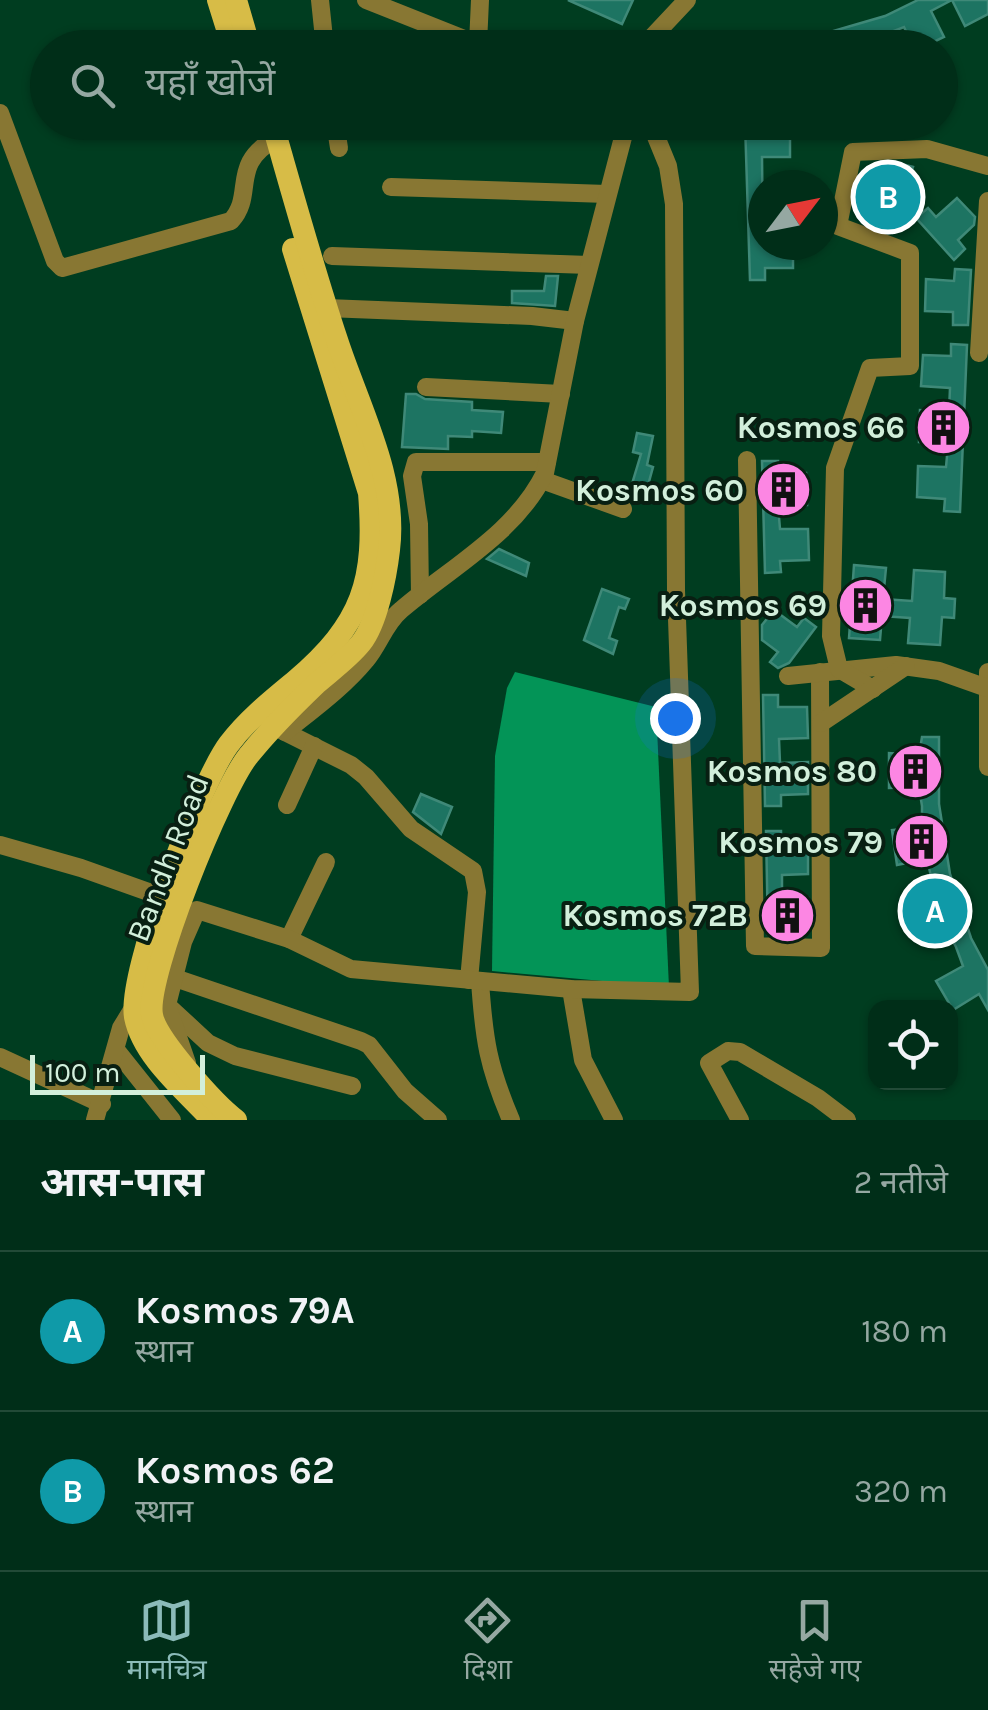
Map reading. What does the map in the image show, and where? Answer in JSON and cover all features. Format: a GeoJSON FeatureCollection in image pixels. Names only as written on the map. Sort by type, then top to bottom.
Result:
{"type":"FeatureCollection","features":[{"type":"Feature","properties":{"kind":"main road"},"geometry":{"type":"LineString","coordinates":[[218,0],[227,30]]}},
{"type":"Feature","properties":{"kind":"main road"},"geometry":{"type":"LineString","coordinates":[[236,0],[245,30]]}},
{"type":"Feature","properties":{"kind":"main road","name":"Bandh Road"},"geometry":{"type":"LineString","coordinates":[[236,1120],[191,1073],[162,1036],[152,1015],[171,900],[202,796],[237,751],[261,710],[325,654],[350,624],[362,594],[372,531],[369,493],[319,339],[269,140]]}},
{"type":"Feature","properties":{"kind":"main road","name":"Bandh Road"},"geometry":{"type":"LineString","coordinates":[[237,751],[280,729],[363,642],[379,599],[390,547],[391,508],[381,465],[270,140]]}},
{"type":"Feature","properties":{"kind":"main road","name":"Bandh Road"},"geometry":{"type":"LineString","coordinates":[[134,1005],[144,956],[171,900]]}},
{"type":"Feature","properties":{"kind":"main road"},"geometry":{"type":"LineString","coordinates":[[134,1005],[136,1020],[163,1068],[212,1120]]}},
{"type":"Feature","properties":{"kind":"street"},"geometry":{"type":"LineString","coordinates":[[320,0],[323,30]]}},
{"type":"Feature","properties":{"kind":"street"},"geometry":{"type":"LineString","coordinates":[[366,0],[402,8],[448,30]]}},
{"type":"Feature","properties":{"kind":"street"},"geometry":{"type":"LineString","coordinates":[[480,0],[481,30]]}},
{"type":"Feature","properties":{"kind":"street"},"geometry":{"type":"LineString","coordinates":[[659,30],[687,0]]}},
{"type":"Feature","properties":{"kind":"street"},"geometry":{"type":"LineString","coordinates":[[0,113],[8,155],[62,268],[230,220],[238,210],[250,158],[262,140]]}},
{"type":"Feature","properties":{"kind":"street"},"geometry":{"type":"LineString","coordinates":[[338,140],[339,148]]}},
{"type":"Feature","properties":{"kind":"street"},"geometry":{"type":"LineString","coordinates":[[511,1120],[492,1075],[474,981],[477,892],[473,871],[411,830],[351,765],[280,729],[356,672],[396,615],[527,504],[544,471],[575,321],[622,140]]}},
{"type":"Feature","properties":{"kind":"street"},"geometry":{"type":"LineString","coordinates":[[191,1073],[167,1005],[172,977],[197,910],[288,939],[351,969],[572,989],[690,992],[676,590],[674,204],[668,166],[657,140]]}},
{"type":"Feature","properties":{"kind":"street"},"geometry":{"type":"LineString","coordinates":[[748,460],[755,946],[821,948],[821,723],[831,636],[835,468],[870,368],[910,366],[910,254],[838,226],[853,152],[927,150],[988,166]]}},
{"type":"Feature","properties":{"kind":"street"},"geometry":{"type":"LineString","coordinates":[[391,187],[607,194]]}},
{"type":"Feature","properties":{"kind":"street"},"geometry":{"type":"LineString","coordinates":[[979,353],[988,201]]}},
{"type":"Feature","properties":{"kind":"street"},"geometry":{"type":"LineString","coordinates":[[332,256],[589,265]]}},
{"type":"Feature","properties":{"kind":"street"},"geometry":{"type":"LineString","coordinates":[[327,308],[575,321]]}},
{"type":"Feature","properties":{"kind":"street"},"geometry":{"type":"LineString","coordinates":[[426,387],[561,394]]}},
{"type":"Feature","properties":{"kind":"street"},"geometry":{"type":"LineString","coordinates":[[420,596],[419,524],[412,476],[416,462],[544,471],[624,509]]}},
{"type":"Feature","properties":{"kind":"street"},"geometry":{"type":"LineString","coordinates":[[788,676],[877,665],[906,666],[987,688]]}},
{"type":"Feature","properties":{"kind":"street"},"geometry":{"type":"LineString","coordinates":[[821,723],[906,666]]}},
{"type":"Feature","properties":{"kind":"street"},"geometry":{"type":"LineString","coordinates":[[829,670],[872,689]]}},
{"type":"Feature","properties":{"kind":"street"},"geometry":{"type":"LineString","coordinates":[[988,672],[988,767]]}},
{"type":"Feature","properties":{"kind":"street"},"geometry":{"type":"LineString","coordinates":[[287,805],[314,746]]}},
{"type":"Feature","properties":{"kind":"street"},"geometry":{"type":"LineString","coordinates":[[0,845],[171,900]]}},
{"type":"Feature","properties":{"kind":"street"},"geometry":{"type":"LineString","coordinates":[[288,939],[326,862]]}},
{"type":"Feature","properties":{"kind":"street"},"geometry":{"type":"LineString","coordinates":[[172,977],[362,1041],[405,1091],[438,1120]]}},
{"type":"Feature","properties":{"kind":"street"},"geometry":{"type":"LineString","coordinates":[[572,989],[583,1060],[614,1120]]}},
{"type":"Feature","properties":{"kind":"street"},"geometry":{"type":"LineString","coordinates":[[0,1057],[99,1112],[121,1028],[134,1005]]}},
{"type":"Feature","properties":{"kind":"street"},"geometry":{"type":"LineString","coordinates":[[167,1005],[208,1043],[235,1056],[352,1086]]}},
{"type":"Feature","properties":{"kind":"street"},"geometry":{"type":"LineString","coordinates":[[116,1051],[172,1120]]}},
{"type":"Feature","properties":{"kind":"street"},"geometry":{"type":"LineString","coordinates":[[740,1120],[709,1063],[728,1051],[740,1052],[848,1120]]}},
{"type":"Feature","properties":{"kind":"shaded area"},"geometry":{"type":"Polygon","coordinates":[[[515,672],[656,707],[669,987],[492,971],[495,756],[507,688],[515,672]]]}},
{"type":"Feature","properties":{"kind":"building"},"geometry":{"type":"Polygon","coordinates":[[[568,0],[633,0],[622,24],[568,0]]]}},
{"type":"Feature","properties":{"kind":"building"},"geometry":{"type":"Polygon","coordinates":[[[918,0],[952,0],[931,11],[940,30],[837,30],[885,16],[918,0]]]}},
{"type":"Feature","properties":{"kind":"building"},"geometry":{"type":"Polygon","coordinates":[[[952,0],[988,0],[988,14],[965,26],[952,0]]]}},
{"type":"Feature","properties":{"kind":"building"},"geometry":{"type":"Polygon","coordinates":[[[746,140],[790,140],[790,157],[762,157],[762,170],[748,170],[748,217],[746,140]]]}},
{"type":"Feature","properties":{"kind":"building"},"geometry":{"type":"Polygon","coordinates":[[[881,163],[913,167],[906,191],[919,195],[913,215],[902,202],[892,233],[862,222],[868,203],[857,199],[863,181],[874,185],[881,163]]]}},
{"type":"Feature","properties":{"kind":"building"},"geometry":{"type":"Polygon","coordinates":[[[957,198],[975,217],[974,225],[958,240],[965,249],[954,260],[916,218],[928,208],[936,217],[957,198]]]}},
{"type":"Feature","properties":{"kind":"building"},"geometry":{"type":"Polygon","coordinates":[[[749,260],[793,260],[793,268],[765,268],[765,280],[750,280],[749,260]]]}},
{"type":"Feature","properties":{"kind":"building"},"geometry":{"type":"Polygon","coordinates":[[[955,269],[971,270],[968,325],[953,325],[953,312],[925,311],[926,279],[954,281],[955,269]]]}},
{"type":"Feature","properties":{"kind":"building"},"geometry":{"type":"Polygon","coordinates":[[[546,276],[558,276],[555,306],[512,303],[512,291],[544,291],[546,276]]]}},
{"type":"Feature","properties":{"kind":"building"},"geometry":{"type":"Polygon","coordinates":[[[951,344],[967,345],[960,512],[944,511],[945,499],[917,497],[918,466],[946,467],[947,456],[947,443],[919,442],[920,410],[949,412],[950,388],[921,386],[923,355],[951,356],[951,344]]]}},
{"type":"Feature","properties":{"kind":"building"},"geometry":{"type":"Polygon","coordinates":[[[406,394],[472,402],[472,410],[503,412],[501,433],[472,431],[472,437],[448,436],[448,449],[402,447],[406,394]]]}},
{"type":"Feature","properties":{"kind":"building"},"geometry":{"type":"Polygon","coordinates":[[[637,433],[653,436],[647,465],[653,467],[647,489],[632,484],[641,454],[633,452],[637,433]]]}},
{"type":"Feature","properties":{"kind":"building"},"geometry":{"type":"Polygon","coordinates":[[[762,461],[778,461],[778,474],[806,473],[807,505],[779,505],[779,517],[780,529],[808,529],[809,560],[780,561],[781,572],[765,573],[762,461]]]}},
{"type":"Feature","properties":{"kind":"building"},"geometry":{"type":"Polygon","coordinates":[[[499,549],[529,563],[526,576],[487,559],[499,549]]]}},
{"type":"Feature","properties":{"kind":"building"},"geometry":{"type":"Polygon","coordinates":[[[854,565],[886,568],[883,599],[912,601],[914,570],[945,572],[944,598],[955,599],[954,618],[942,617],[940,645],[908,643],[910,618],[882,616],[880,640],[849,638],[851,611],[844,610],[845,593],[852,593],[854,565]]]}},
{"type":"Feature","properties":{"kind":"building"},"geometry":{"type":"Polygon","coordinates":[[[602,589],[629,599],[625,609],[619,607],[609,638],[617,641],[613,654],[584,640],[602,589]]]}},
{"type":"Feature","properties":{"kind":"building"},"geometry":{"type":"Polygon","coordinates":[[[774,610],[797,627],[804,618],[816,627],[789,663],[778,668],[770,662],[778,652],[762,640],[762,625],[774,610]]]}},
{"type":"Feature","properties":{"kind":"building"},"geometry":{"type":"Polygon","coordinates":[[[763,695],[778,695],[778,707],[807,707],[808,738],[779,739],[780,763],[808,762],[808,794],[781,795],[781,806],[765,806],[763,695]]]}},
{"type":"Feature","properties":{"kind":"building"},"geometry":{"type":"Polygon","coordinates":[[[922,737],[939,737],[939,804],[950,874],[971,938],[988,970],[988,1010],[979,994],[958,1007],[958,1000],[947,1000],[936,981],[963,966],[956,947],[946,928],[918,939],[907,906],[936,898],[927,859],[897,865],[892,830],[922,827],[922,806],[919,787],[889,788],[889,753],[919,755],[922,737]]]}},
{"type":"Feature","properties":{"kind":"building"},"geometry":{"type":"Polygon","coordinates":[[[421,794],[452,807],[441,834],[413,812],[421,794]]]}},
{"type":"Feature","properties":{"kind":"building"},"geometry":{"type":"Polygon","coordinates":[[[766,831],[781,831],[781,843],[808,843],[808,874],[782,875],[782,899],[808,898],[808,930],[768,934],[766,831]]]}},
{"type":"Feature","properties":{"kind":"place","name":"Kosmos 62"},"geometry":{"type":"Point","coordinates":[888,197]}},
{"type":"Feature","properties":{"kind":"place","name":"Kosmos 66"},"geometry":{"type":"Point","coordinates":[944,427]}},
{"type":"Feature","properties":{"kind":"place","name":"Kosmos 60"},"geometry":{"type":"Point","coordinates":[783,490]}},
{"type":"Feature","properties":{"kind":"place","name":"Kosmos 69"},"geometry":{"type":"Point","coordinates":[866,605]}},
{"type":"Feature","properties":{"kind":"place","name":"Kosmos 80"},"geometry":{"type":"Point","coordinates":[916,771]}},
{"type":"Feature","properties":{"kind":"place","name":"Kosmos 79"},"geometry":{"type":"Point","coordinates":[922,842]}},
{"type":"Feature","properties":{"kind":"place","name":"Kosmos 79A"},"geometry":{"type":"Point","coordinates":[935,911]}},
{"type":"Feature","properties":{"kind":"place","name":"Kosmos 72B"},"geometry":{"type":"Point","coordinates":[787,915]}}]}
